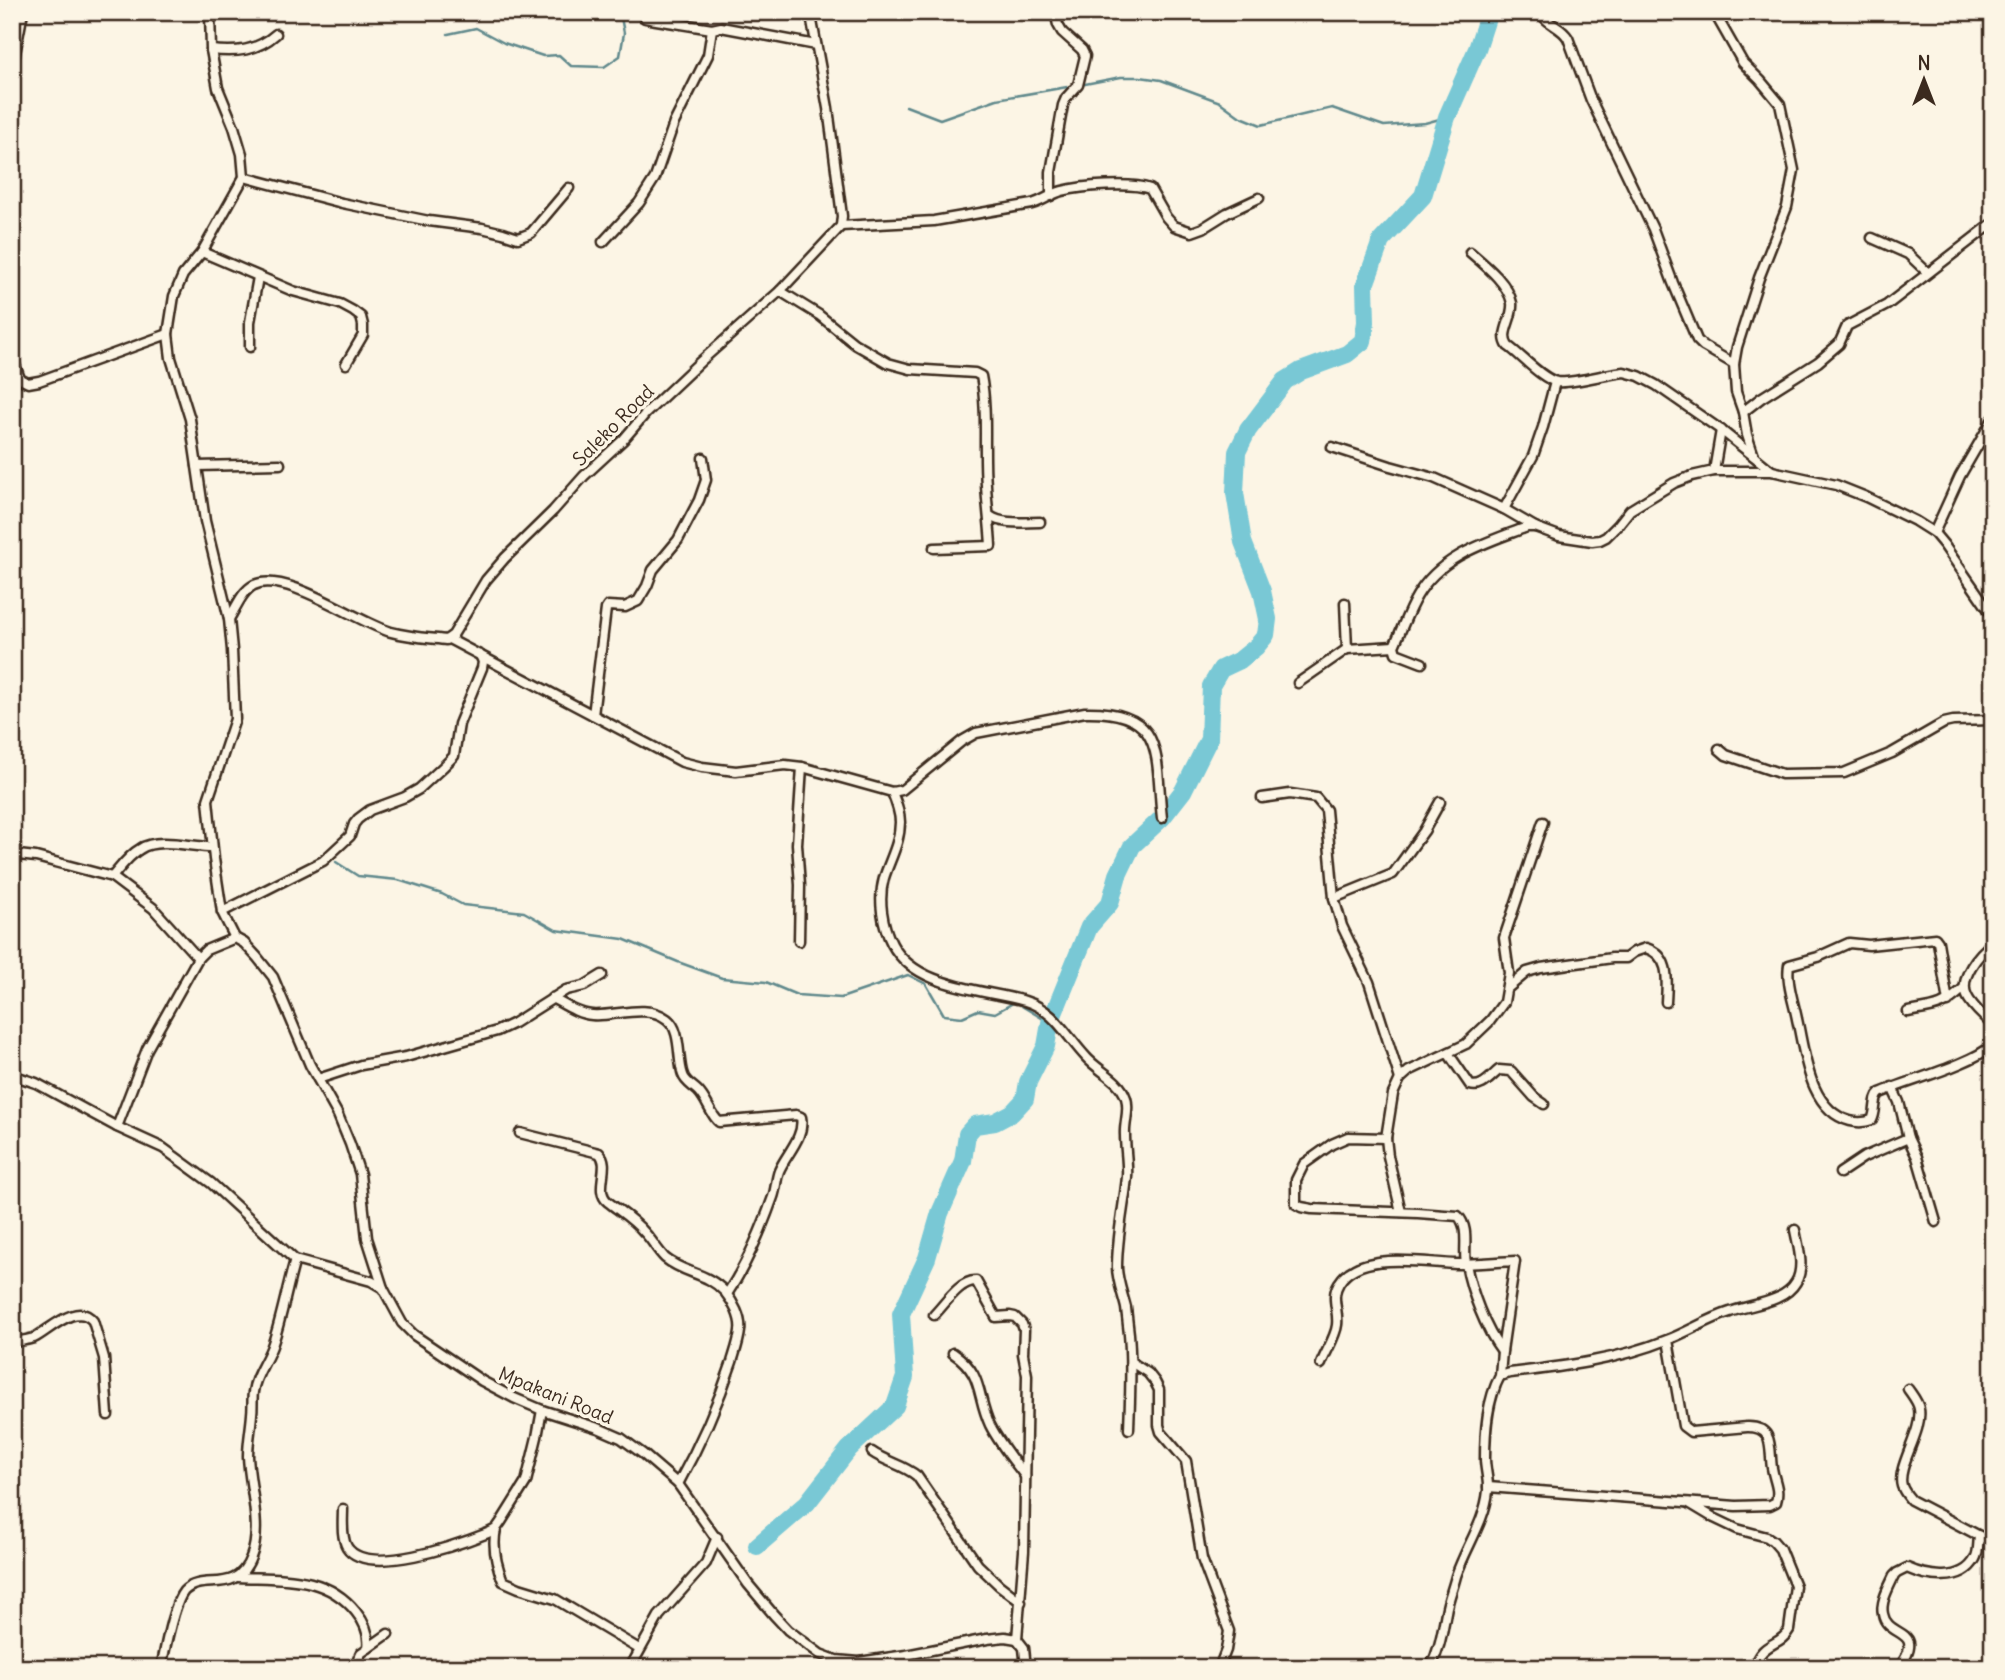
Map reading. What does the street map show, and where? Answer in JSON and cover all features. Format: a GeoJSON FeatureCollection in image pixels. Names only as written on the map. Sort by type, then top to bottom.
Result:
{"type":"FeatureCollection","features":[{"type":"Feature","properties":{"kind":"street"},"geometry":{"type":"LineString","coordinates":[[13,64],[23,12]]}},
{"type":"Feature","properties":{"kind":"street"},"geometry":{"type":"LineString","coordinates":[[117,1127],[147,1049],[198,958],[206,950],[235,938],[222,912],[208,800],[235,719],[229,620],[205,521],[190,419],[172,358],[168,334],[174,296],[183,275],[202,252],[244,177],[242,154],[218,88],[211,50],[209,12]]}},
{"type":"Feature","properties":{"kind":"street"},"geometry":{"type":"LineString","coordinates":[[643,12],[645,18],[650,19],[712,29],[721,27],[816,44]]}},
{"type":"Feature","properties":{"kind":"street"},"geometry":{"type":"LineString","coordinates":[[812,12],[828,108],[841,226],[934,220],[1032,204],[1070,189],[1139,186],[1150,189],[1174,226],[1192,232],[1259,198]]}},
{"type":"Feature","properties":{"kind":"street"},"geometry":{"type":"LineString","coordinates":[[1051,196],[1051,172],[1063,105],[1066,97],[1078,85],[1085,56],[1062,32],[1055,12]]}},
{"type":"Feature","properties":{"kind":"street"},"geometry":{"type":"LineString","coordinates":[[1540,12],[1545,20],[1563,30],[1568,38],[1591,100],[1660,245],[1697,340],[1734,364]]}},
{"type":"Feature","properties":{"kind":"street"},"geometry":{"type":"LineString","coordinates":[[1714,12],[1743,63],[1780,104],[1794,170],[1787,207],[1759,278],[1734,364],[1736,392],[1754,456]]}},
{"type":"Feature","properties":{"kind":"street"},"geometry":{"type":"LineString","coordinates":[[603,242],[639,203],[655,178],[674,123],[705,63],[712,29]]}},
{"type":"Feature","properties":{"kind":"street"},"geometry":{"type":"LineString","coordinates":[[211,50],[238,51],[254,48],[276,34]]}},
{"type":"Feature","properties":{"kind":"street"},"geometry":{"type":"LineString","coordinates":[[244,177],[342,203],[429,221],[482,228],[518,239],[531,233],[569,188]]}},
{"type":"Feature","properties":{"kind":"street"},"geometry":{"type":"LineString","coordinates":[[1743,412],[1818,362],[1839,344],[1847,326],[1887,304],[1993,223]]}},
{"type":"Feature","properties":{"kind":"street","name":"Saleko Road"},"geometry":{"type":"LineString","coordinates":[[449,639],[486,580],[505,558],[664,396],[780,291],[841,226]]}},
{"type":"Feature","properties":{"kind":"street"},"geometry":{"type":"LineString","coordinates":[[1872,238],[1909,254],[1927,272]]}},
{"type":"Feature","properties":{"kind":"street"},"geometry":{"type":"LineString","coordinates":[[202,252],[293,291],[340,304],[360,317],[363,335],[346,364]]}},
{"type":"Feature","properties":{"kind":"street"},"geometry":{"type":"LineString","coordinates":[[1470,252],[1508,291],[1513,313],[1505,333],[1508,346],[1555,382],[1624,372],[1639,376],[1721,430],[1772,471]]}},
{"type":"Feature","properties":{"kind":"street"},"geometry":{"type":"LineString","coordinates":[[250,347],[250,322],[258,277]]}},
{"type":"Feature","properties":{"kind":"street"},"geometry":{"type":"LineString","coordinates":[[780,291],[819,315],[855,344],[888,363],[910,369],[975,373],[981,376],[985,396],[990,545],[934,548]]}},
{"type":"Feature","properties":{"kind":"street"},"geometry":{"type":"LineString","coordinates":[[12,356],[20,379],[28,383],[168,334]]}},
{"type":"Feature","properties":{"kind":"street"},"geometry":{"type":"LineString","coordinates":[[1504,509],[1533,456],[1555,382]]}},
{"type":"Feature","properties":{"kind":"street"},"geometry":{"type":"LineString","coordinates":[[1934,533],[1960,476],[1993,419]]}},
{"type":"Feature","properties":{"kind":"street"},"geometry":{"type":"LineString","coordinates":[[1714,471],[1721,430]]}},
{"type":"Feature","properties":{"kind":"street"},"geometry":{"type":"LineString","coordinates":[[1332,447],[1434,478],[1559,537],[1592,541],[1606,537],[1630,510],[1643,500],[1692,476],[1714,471],[1772,471],[1836,485],[1934,533],[1993,615]]}},
{"type":"Feature","properties":{"kind":"street"},"geometry":{"type":"LineString","coordinates":[[593,715],[606,609],[612,605],[631,606],[638,601],[653,570],[678,540],[699,500],[706,480],[703,458]]}},
{"type":"Feature","properties":{"kind":"street"},"geometry":{"type":"LineString","coordinates":[[197,466],[279,464]]}},
{"type":"Feature","properties":{"kind":"street"},"geometry":{"type":"LineString","coordinates":[[989,516],[993,520],[1003,522],[1040,522]]}},
{"type":"Feature","properties":{"kind":"street"},"geometry":{"type":"LineString","coordinates":[[1422,663],[1396,653],[1394,646],[1417,596],[1427,581],[1456,556],[1472,548],[1527,527],[1535,527]]}},
{"type":"Feature","properties":{"kind":"street"},"geometry":{"type":"LineString","coordinates":[[229,620],[246,589],[257,583],[297,588],[392,632],[449,639],[682,762],[736,771],[785,765],[803,767],[892,792],[902,790],[962,741],[976,733],[1067,714],[1102,712],[1123,715],[1147,732],[1154,744],[1161,818]]}},
{"type":"Feature","properties":{"kind":"street"},"geometry":{"type":"LineString","coordinates":[[1345,603],[1347,649]]}},
{"type":"Feature","properties":{"kind":"street"},"geometry":{"type":"LineString","coordinates":[[1298,683],[1347,649],[1394,646]]}},
{"type":"Feature","properties":{"kind":"street"},"geometry":{"type":"LineString","coordinates":[[222,912],[323,861],[350,836],[354,824],[370,810],[419,789],[444,766],[454,756],[459,724],[482,668],[480,655]]}},
{"type":"Feature","properties":{"kind":"street"},"geometry":{"type":"LineString","coordinates":[[1719,749],[1726,755],[1782,774],[1844,773],[1892,753],[1944,723],[1993,720]]}},
{"type":"Feature","properties":{"kind":"street"},"geometry":{"type":"LineString","coordinates":[[799,941],[797,844],[803,767]]}},
{"type":"Feature","properties":{"kind":"street"},"geometry":{"type":"LineString","coordinates":[[892,792],[901,818],[900,828],[896,848],[884,877],[881,898],[885,929],[894,948],[922,973],[940,981],[1042,1008],[1060,1024],[1084,1056],[1116,1083],[1127,1101],[1127,1175],[1117,1267],[1126,1310],[1130,1363],[1129,1429]]}},
{"type":"Feature","properties":{"kind":"street"},"geometry":{"type":"LineString","coordinates":[[1262,798],[1290,794],[1316,797],[1326,810],[1334,898],[1342,926],[1369,982],[1400,1079]]}},
{"type":"Feature","properties":{"kind":"street"},"geometry":{"type":"LineString","coordinates":[[1334,898],[1393,874],[1424,831],[1440,802]]}},
{"type":"Feature","properties":{"kind":"street"},"geometry":{"type":"LineString","coordinates":[[1401,1212],[1386,1138],[1393,1094],[1400,1079],[1409,1071],[1466,1044],[1490,1021],[1504,1002],[1509,973],[1504,938],[1543,822]]}},
{"type":"Feature","properties":{"kind":"street"},"geometry":{"type":"LineString","coordinates":[[112,877],[139,849],[150,844],[212,847]]}},
{"type":"Feature","properties":{"kind":"street"},"geometry":{"type":"LineString","coordinates":[[12,856],[36,857],[112,877],[153,908],[198,958]]}},
{"type":"Feature","properties":{"kind":"street","name":"Mpakani Road"},"geometry":{"type":"LineString","coordinates":[[235,938],[251,950],[272,977],[294,1030],[338,1115],[357,1161],[366,1238],[383,1288],[402,1323],[414,1335],[482,1381],[514,1398],[541,1410],[598,1428],[621,1438],[643,1454],[678,1484],[748,1584],[788,1630],[820,1654],[836,1660],[859,1661],[987,1639],[1017,1639]]}},
{"type":"Feature","properties":{"kind":"street"},"geometry":{"type":"LineString","coordinates":[[1948,1002],[1938,942],[1935,938],[1869,945],[1849,943],[1818,957],[1789,965],[1788,971],[1812,1082],[1829,1109],[1843,1119],[1856,1122],[1872,1120],[1877,1095],[1960,1063],[1993,1045]]}},
{"type":"Feature","properties":{"kind":"street"},"geometry":{"type":"LineString","coordinates":[[1993,943],[1976,960],[1966,978],[1964,988],[1969,1000],[1993,1026]]}},
{"type":"Feature","properties":{"kind":"street"},"geometry":{"type":"LineString","coordinates":[[1508,988],[1527,972],[1626,958],[1646,948],[1655,951],[1666,964],[1666,1002]]}},
{"type":"Feature","properties":{"kind":"street"},"geometry":{"type":"LineString","coordinates":[[318,1079],[361,1065],[406,1057],[496,1031],[514,1023],[566,990],[590,983],[602,975]]}},
{"type":"Feature","properties":{"kind":"street"},"geometry":{"type":"LineString","coordinates":[[1908,1012],[1938,1007],[1964,988]]}},
{"type":"Feature","properties":{"kind":"street"},"geometry":{"type":"LineString","coordinates":[[552,998],[588,1015],[634,1012],[656,1014],[668,1019],[678,1044],[683,1076],[700,1093],[719,1122],[796,1115],[801,1117],[802,1127],[779,1171],[774,1194],[752,1251],[727,1294]]}},
{"type":"Feature","properties":{"kind":"street"},"geometry":{"type":"LineString","coordinates":[[1448,1053],[1470,1085],[1476,1087],[1483,1084],[1499,1070],[1511,1071],[1534,1097],[1544,1104]]}},
{"type":"Feature","properties":{"kind":"street"},"geometry":{"type":"LineString","coordinates":[[12,1075],[36,1083],[117,1127],[163,1148],[211,1183],[295,1260],[358,1276],[383,1288]]}},
{"type":"Feature","properties":{"kind":"street"},"geometry":{"type":"LineString","coordinates":[[1892,1087],[1936,1222]]}},
{"type":"Feature","properties":{"kind":"street"},"geometry":{"type":"LineString","coordinates":[[520,1133],[598,1153],[603,1157],[602,1189],[606,1200],[636,1223],[665,1257],[683,1268],[711,1279],[727,1294],[739,1320],[741,1329],[719,1398],[678,1484]]}},
{"type":"Feature","properties":{"kind":"street"},"geometry":{"type":"LineString","coordinates":[[1386,1138],[1348,1137],[1332,1144],[1304,1164],[1296,1180],[1296,1203],[1312,1209],[1458,1216],[1464,1228],[1466,1264],[1483,1320],[1502,1351]]}},
{"type":"Feature","properties":{"kind":"street"},"geometry":{"type":"LineString","coordinates":[[1840,1172],[1864,1157],[1908,1138]]}},
{"type":"Feature","properties":{"kind":"street"},"geometry":{"type":"LineString","coordinates":[[1500,1376],[1600,1359],[1668,1340],[1728,1312],[1777,1299],[1798,1280],[1800,1266],[1795,1230]]}},
{"type":"Feature","properties":{"kind":"street"},"geometry":{"type":"LineString","coordinates":[[238,1577],[252,1555],[255,1527],[248,1455],[253,1390],[272,1345],[295,1260]]}},
{"type":"Feature","properties":{"kind":"street"},"geometry":{"type":"LineString","coordinates":[[1321,1364],[1337,1325],[1335,1294],[1339,1284],[1354,1269],[1384,1261],[1466,1264],[1515,1261],[1500,1376],[1491,1395],[1488,1412],[1485,1457],[1488,1488],[1482,1514],[1448,1601],[1442,1641],[1430,1668]]}},
{"type":"Feature","properties":{"kind":"street"},"geometry":{"type":"LineString","coordinates":[[934,1315],[965,1282],[973,1280],[996,1317],[1015,1317],[1024,1330],[1023,1354],[1027,1375],[1025,1476],[1021,1602],[1017,1639],[1024,1648],[1026,1668]]}},
{"type":"Feature","properties":{"kind":"street"},"geometry":{"type":"LineString","coordinates":[[12,1343],[33,1338],[69,1316],[80,1314],[89,1317],[93,1321],[104,1358],[108,1415]]}},
{"type":"Feature","properties":{"kind":"street"},"geometry":{"type":"LineString","coordinates":[[1488,1488],[1736,1506],[1770,1505],[1776,1502],[1778,1487],[1773,1474],[1772,1447],[1762,1430],[1746,1427],[1691,1432],[1683,1426],[1668,1340]]}},
{"type":"Feature","properties":{"kind":"street"},"geometry":{"type":"LineString","coordinates":[[953,1353],[971,1367],[989,1423],[1025,1476]]}},
{"type":"Feature","properties":{"kind":"street"},"geometry":{"type":"LineString","coordinates":[[1130,1363],[1148,1373],[1156,1382],[1159,1390],[1161,1432],[1186,1461],[1202,1559],[1229,1631],[1219,1668]]}},
{"type":"Feature","properties":{"kind":"street"},"geometry":{"type":"LineString","coordinates":[[1909,1389],[1919,1409],[1919,1420],[1901,1485],[1912,1500],[1993,1543]]}},
{"type":"Feature","properties":{"kind":"street"},"geometry":{"type":"LineString","coordinates":[[541,1410],[526,1482],[496,1529],[493,1541],[503,1581],[555,1599],[639,1650]]}},
{"type":"Feature","properties":{"kind":"street"},"geometry":{"type":"LineString","coordinates":[[872,1452],[917,1476],[978,1565],[1021,1602]]}},
{"type":"Feature","properties":{"kind":"street"},"geometry":{"type":"LineString","coordinates":[[1689,1503],[1738,1529],[1773,1541],[1785,1558],[1795,1586],[1789,1630],[1787,1635],[1761,1652],[1754,1668]]}},
{"type":"Feature","properties":{"kind":"street"},"geometry":{"type":"LineString","coordinates":[[343,1509],[344,1541],[348,1549],[355,1555],[370,1560],[415,1556],[476,1538],[496,1529]]}},
{"type":"Feature","properties":{"kind":"street"},"geometry":{"type":"LineString","coordinates":[[1899,1668],[1907,1656],[1910,1643],[1905,1635],[1884,1619],[1882,1611],[1894,1576],[1907,1568],[1936,1577],[1962,1571],[1975,1560],[1979,1536]]}},
{"type":"Feature","properties":{"kind":"street"},"geometry":{"type":"LineString","coordinates":[[630,1668],[659,1616],[706,1563],[717,1537]]}},
{"type":"Feature","properties":{"kind":"street"},"geometry":{"type":"LineString","coordinates":[[161,1668],[176,1605],[185,1591],[194,1586],[238,1577],[296,1580],[324,1586],[352,1607],[363,1620],[369,1638],[368,1648]]}},
{"type":"Feature","properties":{"kind":"street"},"geometry":{"type":"LineString","coordinates":[[354,1668],[361,1654],[388,1634]]}},
{"type":"Feature","properties":{"kind":"street"},"geometry":{"type":"LineString","coordinates":[[836,1660],[849,1668]]}},
{"type":"Feature","properties":{"kind":"waterway"},"geometry":{"type":"LineString","coordinates":[[448,34],[476,28],[504,43],[543,56],[559,55],[571,66],[604,67],[620,56],[624,33],[620,12]]}},
{"type":"Feature","properties":{"kind":"waterway"},"geometry":{"type":"LineString","coordinates":[[757,1546],[807,1503],[849,1449],[895,1406],[905,1377],[901,1314],[927,1258],[940,1213],[963,1161],[967,1134],[975,1125],[995,1122],[1012,1113],[1025,1099],[1028,1082],[1046,1046],[1050,1023],[1089,927],[1110,903],[1118,875],[1132,846],[1162,818],[1183,791],[1209,739],[1211,686],[1221,669],[1240,660],[1266,635],[1268,619],[1262,591],[1243,542],[1235,493],[1237,452],[1248,430],[1285,381],[1301,371],[1347,354],[1363,341],[1366,322],[1365,285],[1381,241],[1423,196],[1447,117],[1477,49],[1489,12]]}},
{"type":"Feature","properties":{"kind":"waterway"},"geometry":{"type":"LineString","coordinates":[[1080,85],[1121,77],[1161,80],[1220,102],[1239,116],[1261,125],[1332,108],[1384,126],[1425,123],[1447,117]]}},
{"type":"Feature","properties":{"kind":"waterway"},"geometry":{"type":"LineString","coordinates":[[906,106],[940,119],[997,99],[1073,86]]}},
{"type":"Feature","properties":{"kind":"waterway"},"geometry":{"type":"LineString","coordinates":[[336,862],[358,876],[398,880],[442,894],[463,905],[524,912],[556,930],[623,939],[722,978],[766,982],[797,995],[841,998],[908,975],[926,984],[944,1015],[962,1017],[978,1010],[995,1013],[1015,1002],[1050,1023]]}}]}
